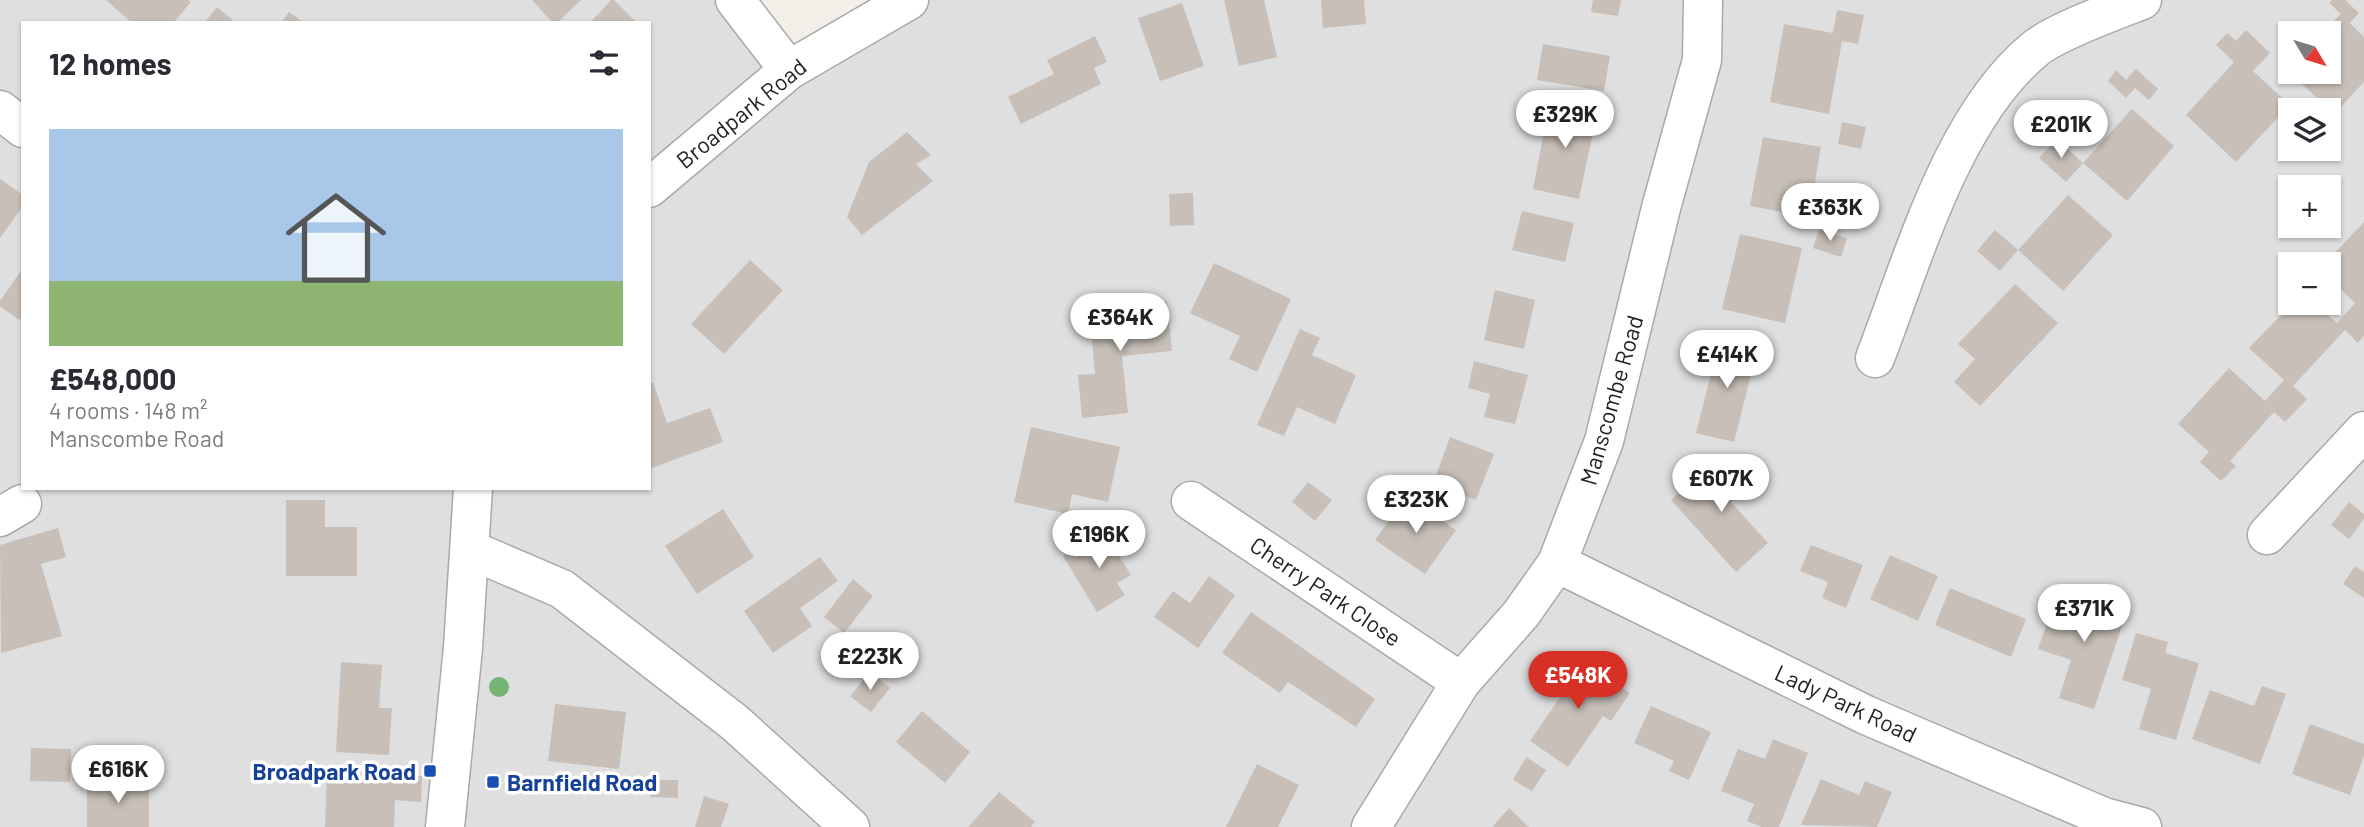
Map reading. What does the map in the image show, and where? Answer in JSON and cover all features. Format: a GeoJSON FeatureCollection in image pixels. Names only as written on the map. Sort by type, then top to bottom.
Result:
{"type":"FeatureCollection","features":[{"type":"Feature","properties":{"kind":"street"},"geometry":{"type":"LineString","coordinates":[[735,0],[789,70]]}},
{"type":"Feature","properties":{"kind":"street","name":"Broadpark Road"},"geometry":{"type":"LineString","coordinates":[[651,186],[789,70],[909,0]]}},
{"type":"Feature","properties":{"kind":"street","name":"Manscombe Road"},"geometry":{"type":"LineString","coordinates":[[1371,827],[1461,682],[1521,614],[1557,563],[1604,441],[1661,208],[1702,60],[1703,0]]}},
{"type":"Feature","properties":{"kind":"street"},"geometry":{"type":"LineString","coordinates":[[1875,358],[1939,190],[1994,88],[2037,47],[2142,0]]}},
{"type":"Feature","properties":{"kind":"street"},"geometry":{"type":"LineString","coordinates":[[0,110],[21,126]]}},
{"type":"Feature","properties":{"kind":"street"},"geometry":{"type":"LineString","coordinates":[[2267,535],[2364,430]]}},
{"type":"Feature","properties":{"kind":"street"},"geometry":{"type":"LineString","coordinates":[[445,827],[471,550],[473,490]]}},
{"type":"Feature","properties":{"kind":"street","name":"Cherry Park Close"},"geometry":{"type":"LineString","coordinates":[[1191,501],[1461,682]]}},
{"type":"Feature","properties":{"kind":"street"},"geometry":{"type":"LineString","coordinates":[[471,550],[562,589],[734,722],[850,827]]}},
{"type":"Feature","properties":{"kind":"street","name":"Lady Park Road"},"geometry":{"type":"LineString","coordinates":[[1557,563],[1866,715],[2104,817],[2142,827]]}},
{"type":"Feature","properties":{"kind":"shaded area"},"geometry":{"type":"Polygon","coordinates":[[[0,0],[735,0],[789,70],[909,0],[2364,0],[2364,827],[0,827],[0,0]]]}},
{"type":"Feature","properties":{"kind":"building"},"geometry":{"type":"Polygon","coordinates":[[[106,0],[191,2],[175,21],[130,21],[106,0]]]}},
{"type":"Feature","properties":{"kind":"building"},"geometry":{"type":"Polygon","coordinates":[[[532,0],[581,0],[559,21],[551,21],[532,0]]]}},
{"type":"Feature","properties":{"kind":"building"},"geometry":{"type":"Polygon","coordinates":[[[614,0],[635,21],[592,21],[614,0]]]}},
{"type":"Feature","properties":{"kind":"building"},"geometry":{"type":"Polygon","coordinates":[[[1224,0],[1264,0],[1277,57],[1239,66],[1224,0]]]}},
{"type":"Feature","properties":{"kind":"building"},"geometry":{"type":"Polygon","coordinates":[[[1321,0],[1364,0],[1366,24],[1323,28],[1321,0]]]}},
{"type":"Feature","properties":{"kind":"building"},"geometry":{"type":"Polygon","coordinates":[[[1593,0],[1621,0],[1618,16],[1591,12],[1593,0]]]}},
{"type":"Feature","properties":{"kind":"building"},"geometry":{"type":"Polygon","coordinates":[[[2332,0],[2345,0],[2359,13],[2350,23],[2364,37],[2364,82],[2341,107],[2341,98],[2317,98],[2302,84],[2342,84],[2342,21],[2334,21],[2341,14],[2329,3],[2332,0]]]}},
{"type":"Feature","properties":{"kind":"building"},"geometry":{"type":"Polygon","coordinates":[[[1182,3],[1204,66],[1160,81],[1138,18],[1182,3]]]}},
{"type":"Feature","properties":{"kind":"building"},"geometry":{"type":"Polygon","coordinates":[[[217,7],[234,21],[206,21],[217,7]]]}},
{"type":"Feature","properties":{"kind":"building"},"geometry":{"type":"Polygon","coordinates":[[[1837,10],[1864,15],[1858,44],[1842,41],[1829,114],[1770,102],[1784,24],[1833,33],[1837,10]]]}},
{"type":"Feature","properties":{"kind":"building"},"geometry":{"type":"Polygon","coordinates":[[[289,12],[301,21],[282,21],[289,12]]]}},
{"type":"Feature","properties":{"kind":"building"},"geometry":{"type":"Polygon","coordinates":[[[2246,30],[2270,53],[2253,71],[2282,98],[2278,98],[2278,118],[2236,162],[2186,115],[2234,62],[2216,45],[2227,33],[2236,41],[2246,30]]]}},
{"type":"Feature","properties":{"kind":"building"},"geometry":{"type":"Polygon","coordinates":[[[1095,36],[1107,62],[1094,68],[1101,84],[1021,124],[1008,97],[1054,74],[1047,60],[1095,36]]]}},
{"type":"Feature","properties":{"kind":"building"},"geometry":{"type":"Polygon","coordinates":[[[1543,44],[1610,56],[1604,91],[1537,80],[1543,44]]]}},
{"type":"Feature","properties":{"kind":"building"},"geometry":{"type":"Polygon","coordinates":[[[2136,69],[2158,89],[2149,100],[2135,88],[2126,98],[2108,81],[2116,70],[2126,80],[2136,69]]]}},
{"type":"Feature","properties":{"kind":"building"},"geometry":{"type":"Polygon","coordinates":[[[1550,101],[1597,113],[1579,199],[1533,189],[1550,101]]]}},
{"type":"Feature","properties":{"kind":"building"},"geometry":{"type":"Polygon","coordinates":[[[2132,109],[2174,146],[2127,201],[2083,163],[2132,109]]]}},
{"type":"Feature","properties":{"kind":"building"},"geometry":{"type":"Polygon","coordinates":[[[1842,122],[1866,127],[1861,149],[1838,144],[1842,122]]]}},
{"type":"Feature","properties":{"kind":"building"},"geometry":{"type":"Polygon","coordinates":[[[907,132],[931,155],[916,164],[933,181],[862,235],[847,217],[869,162],[907,132]]]}},
{"type":"Feature","properties":{"kind":"building"},"geometry":{"type":"Polygon","coordinates":[[[1763,137],[1821,147],[1809,217],[1750,206],[1763,137]]]}},
{"type":"Feature","properties":{"kind":"building"},"geometry":{"type":"Polygon","coordinates":[[[2057,139],[2083,163],[2066,182],[2039,158],[2057,139]]]}},
{"type":"Feature","properties":{"kind":"building"},"geometry":{"type":"Polygon","coordinates":[[[0,179],[21,194],[21,209],[0,238],[0,179]]]}},
{"type":"Feature","properties":{"kind":"building"},"geometry":{"type":"Polygon","coordinates":[[[1193,193],[1194,225],[1170,226],[1169,194],[1193,193]]]}},
{"type":"Feature","properties":{"kind":"building"},"geometry":{"type":"Polygon","coordinates":[[[2068,195],[2113,235],[2063,291],[2018,250],[2068,195]]]}},
{"type":"Feature","properties":{"kind":"building"},"geometry":{"type":"Polygon","coordinates":[[[1522,211],[1574,223],[1565,262],[1512,250],[1522,211]]]}},
{"type":"Feature","properties":{"kind":"building"},"geometry":{"type":"Polygon","coordinates":[[[2364,222],[2364,336],[2358,343],[2345,330],[2293,386],[2307,399],[2285,422],[2274,412],[2230,461],[2236,466],[2221,481],[2200,462],[2209,452],[2178,424],[2229,368],[2265,401],[2284,380],[2249,348],[2281,315],[2328,315],[2337,323],[2355,303],[2341,290],[2341,252],[2335,252],[2364,222]]]}},
{"type":"Feature","properties":{"kind":"building"},"geometry":{"type":"Polygon","coordinates":[[[1819,230],[1847,238],[1841,257],[1813,248],[1819,230]]]}},
{"type":"Feature","properties":{"kind":"building"},"geometry":{"type":"Polygon","coordinates":[[[1995,230],[2018,250],[2000,271],[1977,251],[1995,230]]]}},
{"type":"Feature","properties":{"kind":"building"},"geometry":{"type":"Polygon","coordinates":[[[1740,234],[1802,248],[1785,323],[1722,309],[1740,234]]]}},
{"type":"Feature","properties":{"kind":"building"},"geometry":{"type":"Polygon","coordinates":[[[750,260],[783,290],[724,354],[691,324],[750,260]]]}},
{"type":"Feature","properties":{"kind":"building"},"geometry":{"type":"Polygon","coordinates":[[[1214,263],[1291,299],[1257,372],[1229,359],[1240,336],[1190,313],[1214,263]]]}},
{"type":"Feature","properties":{"kind":"building"},"geometry":{"type":"Polygon","coordinates":[[[21,271],[19,320],[0,306],[0,301],[21,271]]]}},
{"type":"Feature","properties":{"kind":"building"},"geometry":{"type":"Polygon","coordinates":[[[2015,284],[2058,323],[1980,406],[1954,382],[1975,359],[1958,344],[2015,284]]]}},
{"type":"Feature","properties":{"kind":"building"},"geometry":{"type":"Polygon","coordinates":[[[1495,290],[1535,300],[1524,349],[1484,340],[1495,290]]]}},
{"type":"Feature","properties":{"kind":"building"},"geometry":{"type":"Polygon","coordinates":[[[1167,301],[1172,351],[1122,356],[1128,413],[1082,418],[1078,375],[1095,374],[1089,310],[1167,301]]]}},
{"type":"Feature","properties":{"kind":"building"},"geometry":{"type":"Polygon","coordinates":[[[1300,329],[1320,338],[1312,355],[1356,375],[1335,424],[1297,407],[1284,436],[1257,425],[1300,329]]]}},
{"type":"Feature","properties":{"kind":"building"},"geometry":{"type":"Polygon","coordinates":[[[1720,338],[1758,347],[1734,442],[1696,433],[1720,338]]]}},
{"type":"Feature","properties":{"kind":"building"},"geometry":{"type":"Polygon","coordinates":[[[1474,361],[1528,375],[1515,424],[1484,417],[1490,394],[1468,388],[1474,361]]]}},
{"type":"Feature","properties":{"kind":"building"},"geometry":{"type":"Polygon","coordinates":[[[653,382],[667,423],[710,408],[723,442],[651,468],[653,382]]]}},
{"type":"Feature","properties":{"kind":"building"},"geometry":{"type":"Polygon","coordinates":[[[1031,427],[1120,447],[1108,502],[1072,494],[1068,514],[1014,502],[1031,427]]]}},
{"type":"Feature","properties":{"kind":"building"},"geometry":{"type":"Polygon","coordinates":[[[1450,437],[1494,454],[1476,500],[1433,484],[1450,437]]]}},
{"type":"Feature","properties":{"kind":"building"},"geometry":{"type":"Polygon","coordinates":[[[1719,456],[1748,487],[1731,502],[1768,543],[1736,572],[1671,500],[1719,456]]]}},
{"type":"Feature","properties":{"kind":"building"},"geometry":{"type":"Polygon","coordinates":[[[1308,482],[1332,500],[1315,521],[1292,502],[1308,482]]]}},
{"type":"Feature","properties":{"kind":"building"},"geometry":{"type":"Polygon","coordinates":[[[1406,496],[1456,530],[1425,574],[1375,540],[1406,496]]]}},
{"type":"Feature","properties":{"kind":"building"},"geometry":{"type":"Polygon","coordinates":[[[286,500],[325,500],[325,527],[357,527],[357,576],[286,576],[286,500]]]}},
{"type":"Feature","properties":{"kind":"building"},"geometry":{"type":"Polygon","coordinates":[[[2349,502],[2364,514],[2364,519],[2349,539],[2331,525],[2349,502]]]}},
{"type":"Feature","properties":{"kind":"building"},"geometry":{"type":"Polygon","coordinates":[[[723,509],[754,557],[697,594],[665,546],[723,509]]]}},
{"type":"Feature","properties":{"kind":"building"},"geometry":{"type":"Polygon","coordinates":[[[58,528],[66,557],[41,564],[62,636],[1,653],[0,545],[58,528]]]}},
{"type":"Feature","properties":{"kind":"building"},"geometry":{"type":"Polygon","coordinates":[[[1104,531],[1131,575],[1117,583],[1125,595],[1097,612],[1063,556],[1104,531]]]}},
{"type":"Feature","properties":{"kind":"building"},"geometry":{"type":"Polygon","coordinates":[[[1811,545],[1863,565],[1846,608],[1822,598],[1828,582],[1800,571],[1811,545]]]}},
{"type":"Feature","properties":{"kind":"building"},"geometry":{"type":"Polygon","coordinates":[[[1890,555],[1938,576],[1918,621],[1870,599],[1890,555]]]}},
{"type":"Feature","properties":{"kind":"building"},"geometry":{"type":"Polygon","coordinates":[[[820,557],[838,581],[800,608],[812,626],[773,653],[744,611],[820,557]]]}},
{"type":"Feature","properties":{"kind":"building"},"geometry":{"type":"Polygon","coordinates":[[[2355,566],[2364,572],[2364,598],[2343,584],[2355,566]]]}},
{"type":"Feature","properties":{"kind":"building"},"geometry":{"type":"Polygon","coordinates":[[[1209,576],[1235,595],[1198,648],[1154,617],[1173,591],[1190,603],[1209,576]]]}},
{"type":"Feature","properties":{"kind":"building"},"geometry":{"type":"Polygon","coordinates":[[[853,579],[873,596],[844,633],[824,617],[853,579]]]}},
{"type":"Feature","properties":{"kind":"building"},"geometry":{"type":"Polygon","coordinates":[[[1950,588],[2026,619],[2011,657],[1935,625],[1950,588]]]}},
{"type":"Feature","properties":{"kind":"building"},"geometry":{"type":"Polygon","coordinates":[[[2071,589],[2128,608],[2094,709],[2059,698],[2071,660],[2038,649],[2050,614],[2061,617],[2071,589]]]}},
{"type":"Feature","properties":{"kind":"building"},"geometry":{"type":"Polygon","coordinates":[[[1251,612],[1375,699],[1356,727],[1288,682],[1280,693],[1222,653],[1251,612]]]}},
{"type":"Feature","properties":{"kind":"building"},"geometry":{"type":"Polygon","coordinates":[[[2136,633],[2168,642],[2165,653],[2199,663],[2176,740],[2139,729],[2151,689],[2122,680],[2136,633]]]}},
{"type":"Feature","properties":{"kind":"building"},"geometry":{"type":"Polygon","coordinates":[[[1574,656],[1630,693],[1611,721],[1603,716],[1568,767],[1530,741],[1563,693],[1553,687],[1574,656]]]}},
{"type":"Feature","properties":{"kind":"building"},"geometry":{"type":"Polygon","coordinates":[[[341,662],[382,665],[379,708],[392,708],[389,755],[336,752],[341,662]]]}},
{"type":"Feature","properties":{"kind":"building"},"geometry":{"type":"Polygon","coordinates":[[[870,672],[890,688],[871,712],[850,696],[870,672]]]}},
{"type":"Feature","properties":{"kind":"building"},"geometry":{"type":"Polygon","coordinates":[[[2262,686],[2286,694],[2260,764],[2192,739],[2210,690],[2254,706],[2262,686]]]}},
{"type":"Feature","properties":{"kind":"building"},"geometry":{"type":"Polygon","coordinates":[[[555,704],[626,712],[619,769],[548,761],[555,704]]]}},
{"type":"Feature","properties":{"kind":"building"},"geometry":{"type":"Polygon","coordinates":[[[1651,706],[1711,732],[1689,780],[1669,771],[1674,761],[1634,743],[1651,706]]]}},
{"type":"Feature","properties":{"kind":"building"},"geometry":{"type":"Polygon","coordinates":[[[922,711],[970,752],[945,783],[896,742],[922,711]]]}},
{"type":"Feature","properties":{"kind":"building"},"geometry":{"type":"Polygon","coordinates":[[[2310,724],[2364,744],[2364,756],[2350,795],[2292,774],[2310,724]]]}},
{"type":"Feature","properties":{"kind":"building"},"geometry":{"type":"Polygon","coordinates":[[[1773,739],[1808,753],[1779,827],[1762,827],[1747,821],[1754,804],[1721,791],[1738,749],[1765,759],[1773,739]]]}},
{"type":"Feature","properties":{"kind":"building"},"geometry":{"type":"Polygon","coordinates":[[[31,748],[71,749],[70,782],[30,781],[31,748]]]}},
{"type":"Feature","properties":{"kind":"building"},"geometry":{"type":"Polygon","coordinates":[[[1526,757],[1546,770],[1532,791],[1513,780],[1526,757]]]}},
{"type":"Feature","properties":{"kind":"building"},"geometry":{"type":"Polygon","coordinates":[[[1257,764],[1299,785],[1278,827],[1226,827],[1257,764]]]}},
{"type":"Feature","properties":{"kind":"building"},"geometry":{"type":"Polygon","coordinates":[[[327,772],[422,776],[421,802],[395,800],[394,827],[325,827],[327,772]]]}},
{"type":"Feature","properties":{"kind":"building"},"geometry":{"type":"Polygon","coordinates":[[[1821,779],[1859,795],[1865,781],[1892,792],[1877,827],[1801,825],[1821,779]]]}},
{"type":"Feature","properties":{"kind":"building"},"geometry":{"type":"Polygon","coordinates":[[[651,780],[678,780],[678,798],[650,797],[651,780]]]}},
{"type":"Feature","properties":{"kind":"building"},"geometry":{"type":"Polygon","coordinates":[[[87,783],[149,783],[149,827],[87,827],[87,783]]]}},
{"type":"Feature","properties":{"kind":"building"},"geometry":{"type":"Polygon","coordinates":[[[999,792],[1035,822],[1031,827],[968,827],[999,792]]]}},
{"type":"Feature","properties":{"kind":"building"},"geometry":{"type":"Polygon","coordinates":[[[704,796],[729,804],[721,827],[695,827],[704,796]]]}},
{"type":"Feature","properties":{"kind":"building"},"geometry":{"type":"Polygon","coordinates":[[[1509,808],[1529,827],[1492,827],[1509,808]]]}},
{"type":"Feature","properties":{"kind":"place","name":"Broadpark Road"},"geometry":{"type":"Point","coordinates":[430,771]}},
{"type":"Feature","properties":{"kind":"place","name":"Barnfield Road"},"geometry":{"type":"Point","coordinates":[493,782]}}]}
